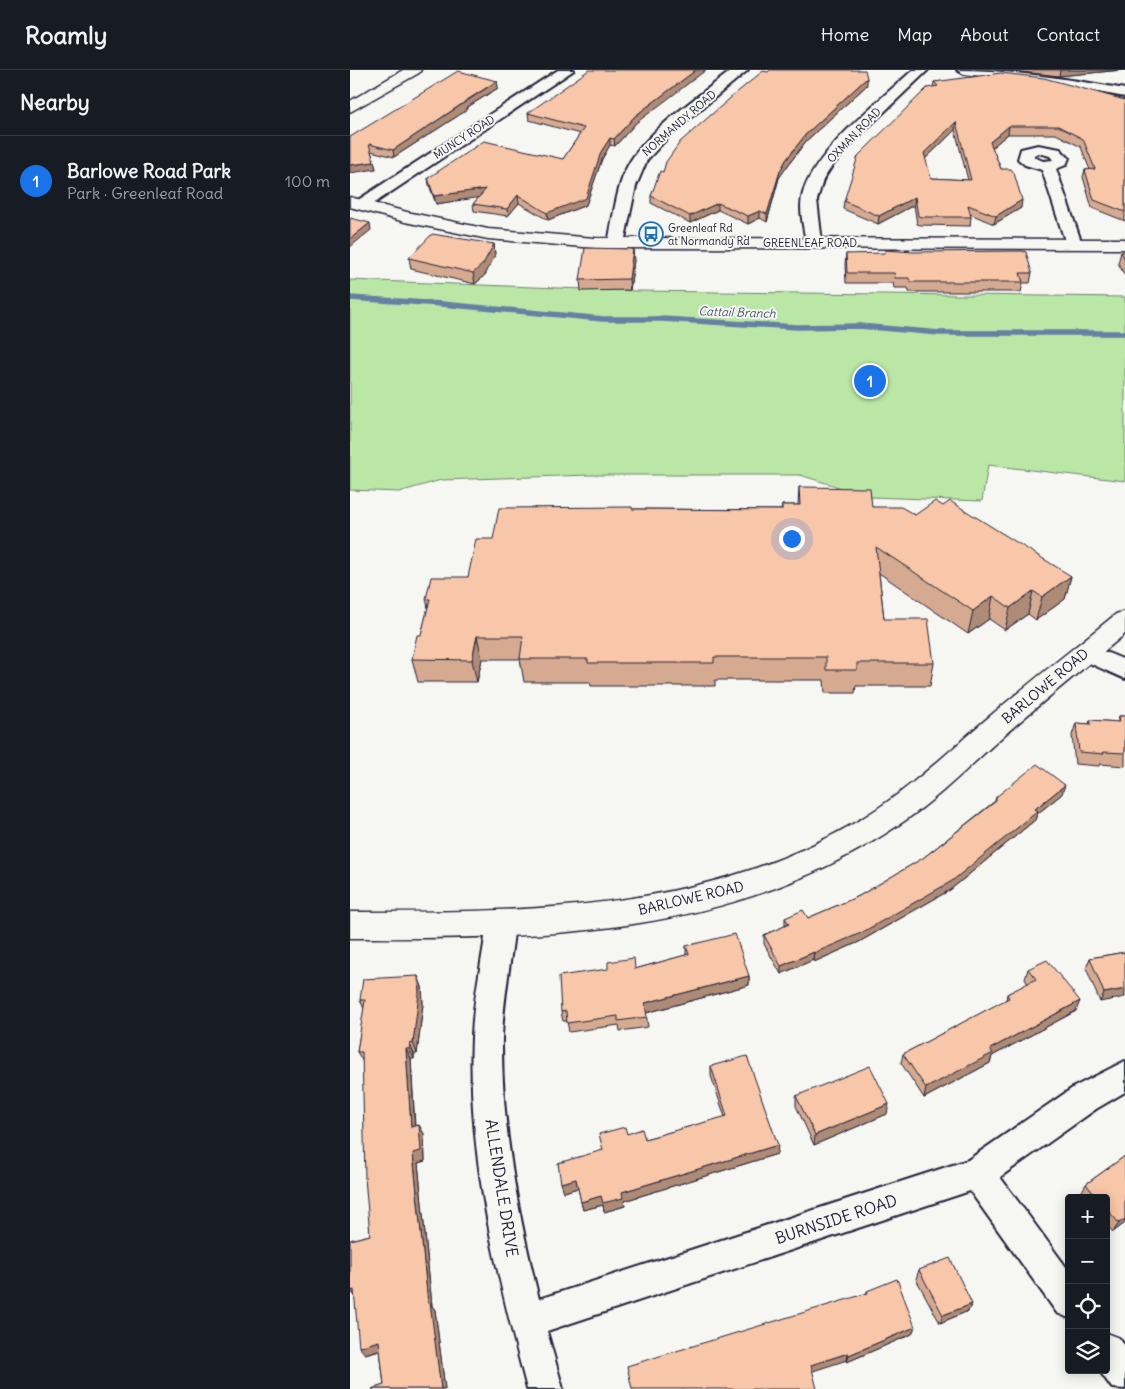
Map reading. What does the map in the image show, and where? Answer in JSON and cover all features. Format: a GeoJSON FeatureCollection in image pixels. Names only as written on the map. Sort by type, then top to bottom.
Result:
{"type":"FeatureCollection","features":[{"type":"Feature","properties":{"kind":"street"},"geometry":{"type":"LineString","coordinates":[[350,107],[414,70]]}},
{"type":"Feature","properties":{"kind":"street","name":"MUNCY ROAD"},"geometry":{"type":"LineString","coordinates":[[356,203],[567,70]]}},
{"type":"Feature","properties":{"kind":"street","name":"NORMANDY ROAD"},"geometry":{"type":"LineString","coordinates":[[616,243],[628,184],[634,167],[642,154],[742,70]]}},
{"type":"Feature","properties":{"kind":"street","name":"OXMAN ROAD"},"geometry":{"type":"LineString","coordinates":[[814,243],[809,205],[812,186],[819,173],[881,107],[921,70]]}},
{"type":"Feature","properties":{"kind":"street"},"geometry":{"type":"LineString","coordinates":[[964,70],[1071,83],[1125,93]]}},
{"type":"Feature","properties":{"kind":"street"},"geometry":{"type":"LineString","coordinates":[[1048,166],[1074,244]]}},
{"type":"Feature","properties":{"kind":"street","name":"GREENLEAF ROAD"},"geometry":{"type":"LineString","coordinates":[[356,203],[405,217],[488,234],[534,239],[616,243],[1125,244]]}},
{"type":"Feature","properties":{"kind":"street","name":"BARLOWE ROAD"},"geometry":{"type":"LineString","coordinates":[[350,925],[502,924],[576,920],[652,909],[726,893],[793,869],[861,834],[923,792],[1125,620]]}},
{"type":"Feature","properties":{"kind":"street"},"geometry":{"type":"LineString","coordinates":[[1086,652],[1125,670]]}},
{"type":"Feature","properties":{"kind":"street","name":"ALLENDALE DRIVE"},"geometry":{"type":"LineString","coordinates":[[502,924],[487,1037],[491,1138],[514,1267],[545,1389]]}},
{"type":"Feature","properties":{"kind":"street","name":"BURNSIDE ROAD"},"geometry":{"type":"LineString","coordinates":[[527,1320],[977,1173],[1085,1098],[1125,1076]]}},
{"type":"Feature","properties":{"kind":"street"},"geometry":{"type":"LineString","coordinates":[[977,1173],[1065,1295]]}},
{"type":"Feature","properties":{"kind":"street"},"geometry":{"type":"LineString","coordinates":[[1110,1356],[1125,1374]]}},
{"type":"Feature","properties":{"kind":"green space"},"geometry":{"type":"Polygon","coordinates":[[[350,280],[637,291],[1125,297],[1125,481],[988,465],[982,501],[871,497],[800,475],[590,475],[441,480],[399,492],[350,490],[350,280]]]}},
{"type":"Feature","properties":{"kind":"building"},"geometry":{"type":"Polygon","coordinates":[[[589,70],[696,70],[635,116],[614,139],[610,138],[601,152],[586,198],[547,213],[518,195],[507,209],[473,204],[486,189],[434,196],[428,178],[484,141],[563,159],[584,128],[528,113],[589,70]]]}},
{"type":"Feature","properties":{"kind":"building"},"geometry":{"type":"Polygon","coordinates":[[[770,70],[865,70],[867,78],[806,134],[786,160],[780,171],[767,214],[760,211],[748,216],[718,203],[690,216],[651,196],[660,171],[663,172],[666,162],[680,142],[763,71],[768,72],[770,70]]]}},
{"type":"Feature","properties":{"kind":"building"},"geometry":{"type":"Polygon","coordinates":[[[458,71],[497,81],[393,150],[369,144],[374,162],[350,165],[350,137],[458,71]]]}},
{"type":"Feature","properties":{"kind":"building"},"geometry":{"type":"Polygon","coordinates":[[[1001,73],[1044,78],[1125,100],[1125,212],[1094,200],[1085,170],[1095,169],[1083,139],[1058,126],[1009,126],[990,142],[1001,169],[1011,169],[1014,173],[1022,200],[996,216],[968,205],[971,217],[921,217],[918,216],[915,197],[879,216],[844,201],[847,199],[845,198],[858,156],[927,88],[938,86],[934,82],[1001,73]],[[956,122],[924,153],[931,178],[971,180],[956,122]]]}},
{"type":"Feature","properties":{"kind":"building"},"geometry":{"type":"Polygon","coordinates":[[[350,218],[370,223],[350,239],[350,218]]]}},
{"type":"Feature","properties":{"kind":"building"},"geometry":{"type":"Polygon","coordinates":[[[432,234],[494,244],[483,264],[473,273],[409,258],[432,234]]]}},
{"type":"Feature","properties":{"kind":"building"},"geometry":{"type":"Polygon","coordinates":[[[585,248],[633,249],[629,279],[580,280],[585,248]]]}},
{"type":"Feature","properties":{"kind":"building"},"geometry":{"type":"Polygon","coordinates":[[[885,250],[913,252],[1022,251],[1026,252],[1032,273],[1020,273],[1023,282],[910,282],[909,278],[895,278],[894,273],[847,273],[846,254],[884,253],[885,250]]]}},
{"type":"Feature","properties":{"kind":"building"},"geometry":{"type":"Polygon","coordinates":[[[799,487],[870,488],[872,507],[901,507],[915,515],[935,501],[943,506],[950,501],[1071,576],[1042,597],[1033,591],[1010,608],[993,596],[973,611],[876,547],[884,619],[928,619],[934,663],[857,663],[857,670],[826,670],[826,657],[714,657],[714,663],[588,663],[588,659],[520,659],[523,636],[477,636],[472,660],[412,659],[417,635],[421,635],[430,599],[426,599],[431,577],[468,577],[476,539],[493,539],[499,508],[632,507],[632,509],[782,510],[782,505],[800,505],[799,487]]]}},
{"type":"Feature","properties":{"kind":"building"},"geometry":{"type":"Polygon","coordinates":[[[1119,716],[1125,716],[1125,753],[1079,752],[1076,723],[1091,724],[1090,720],[1120,722],[1119,716]]]}},
{"type":"Feature","properties":{"kind":"building"},"geometry":{"type":"Polygon","coordinates":[[[1037,764],[1065,785],[1035,809],[1038,811],[952,881],[861,933],[781,966],[764,935],[789,924],[785,918],[803,910],[808,918],[859,896],[923,858],[996,801],[996,797],[1037,764]]]}},
{"type":"Feature","properties":{"kind":"building"},"geometry":{"type":"Polygon","coordinates":[[[735,934],[749,976],[645,1003],[647,1017],[618,1021],[618,1016],[567,1023],[566,1011],[561,1012],[559,976],[608,969],[608,962],[634,958],[635,969],[689,954],[686,946],[735,934]]]}},
{"type":"Feature","properties":{"kind":"building"},"geometry":{"type":"Polygon","coordinates":[[[1125,952],[1125,989],[1104,993],[1090,958],[1125,952]]]}},
{"type":"Feature","properties":{"kind":"building"},"geometry":{"type":"Polygon","coordinates":[[[1047,960],[1080,1001],[990,1049],[993,1053],[926,1088],[903,1054],[1009,998],[1007,994],[1036,979],[1028,969],[1047,960]]]}},
{"type":"Feature","properties":{"kind":"building"},"geometry":{"type":"Polygon","coordinates":[[[418,976],[419,994],[413,1043],[410,1044],[409,1049],[406,1049],[411,1127],[419,1125],[421,1151],[413,1153],[428,1303],[430,1302],[441,1389],[372,1389],[384,1385],[379,1341],[359,1347],[354,1290],[351,1291],[350,1283],[350,1240],[370,1235],[365,1178],[362,1052],[357,1052],[365,1000],[360,1000],[363,979],[418,976]]]}},
{"type":"Feature","properties":{"kind":"building"},"geometry":{"type":"Polygon","coordinates":[[[747,1056],[778,1145],[622,1192],[623,1198],[603,1203],[601,1196],[581,1202],[576,1179],[561,1183],[558,1163],[603,1150],[599,1134],[625,1127],[627,1134],[642,1129],[645,1139],[727,1116],[711,1066],[747,1056]]]}},
{"type":"Feature","properties":{"kind":"building"},"geometry":{"type":"Polygon","coordinates":[[[870,1066],[889,1104],[815,1135],[796,1096],[870,1066]]]}},
{"type":"Feature","properties":{"kind":"building"},"geometry":{"type":"Polygon","coordinates":[[[1125,1156],[1125,1219],[1119,1223],[1110,1213],[1110,1194],[1094,1194],[1086,1184],[1125,1156]]]}},
{"type":"Feature","properties":{"kind":"building"},"geometry":{"type":"Polygon","coordinates":[[[950,1258],[972,1304],[943,1315],[919,1270],[950,1258]]]}},
{"type":"Feature","properties":{"kind":"building"},"geometry":{"type":"Polygon","coordinates":[[[897,1279],[915,1327],[849,1355],[848,1353],[811,1365],[817,1389],[632,1389],[627,1366],[868,1293],[867,1291],[897,1279]]]}},
{"type":"Feature","properties":{"kind":"waterway","name":"Cattail Branch"},"geometry":{"type":"LineString","coordinates":[[350,298],[442,304],[603,319],[662,319],[797,327],[859,326],[940,333],[1125,333]]}},
{"type":"Feature","properties":{"kind":"place","name":"Greenleaf Rd at Normandy Rd"},"geometry":{"type":"Point","coordinates":[651,234]}},
{"type":"Feature","properties":{"kind":"place","name":"Barlowe Road Park"},"geometry":{"type":"Point","coordinates":[870,381]}}]}
